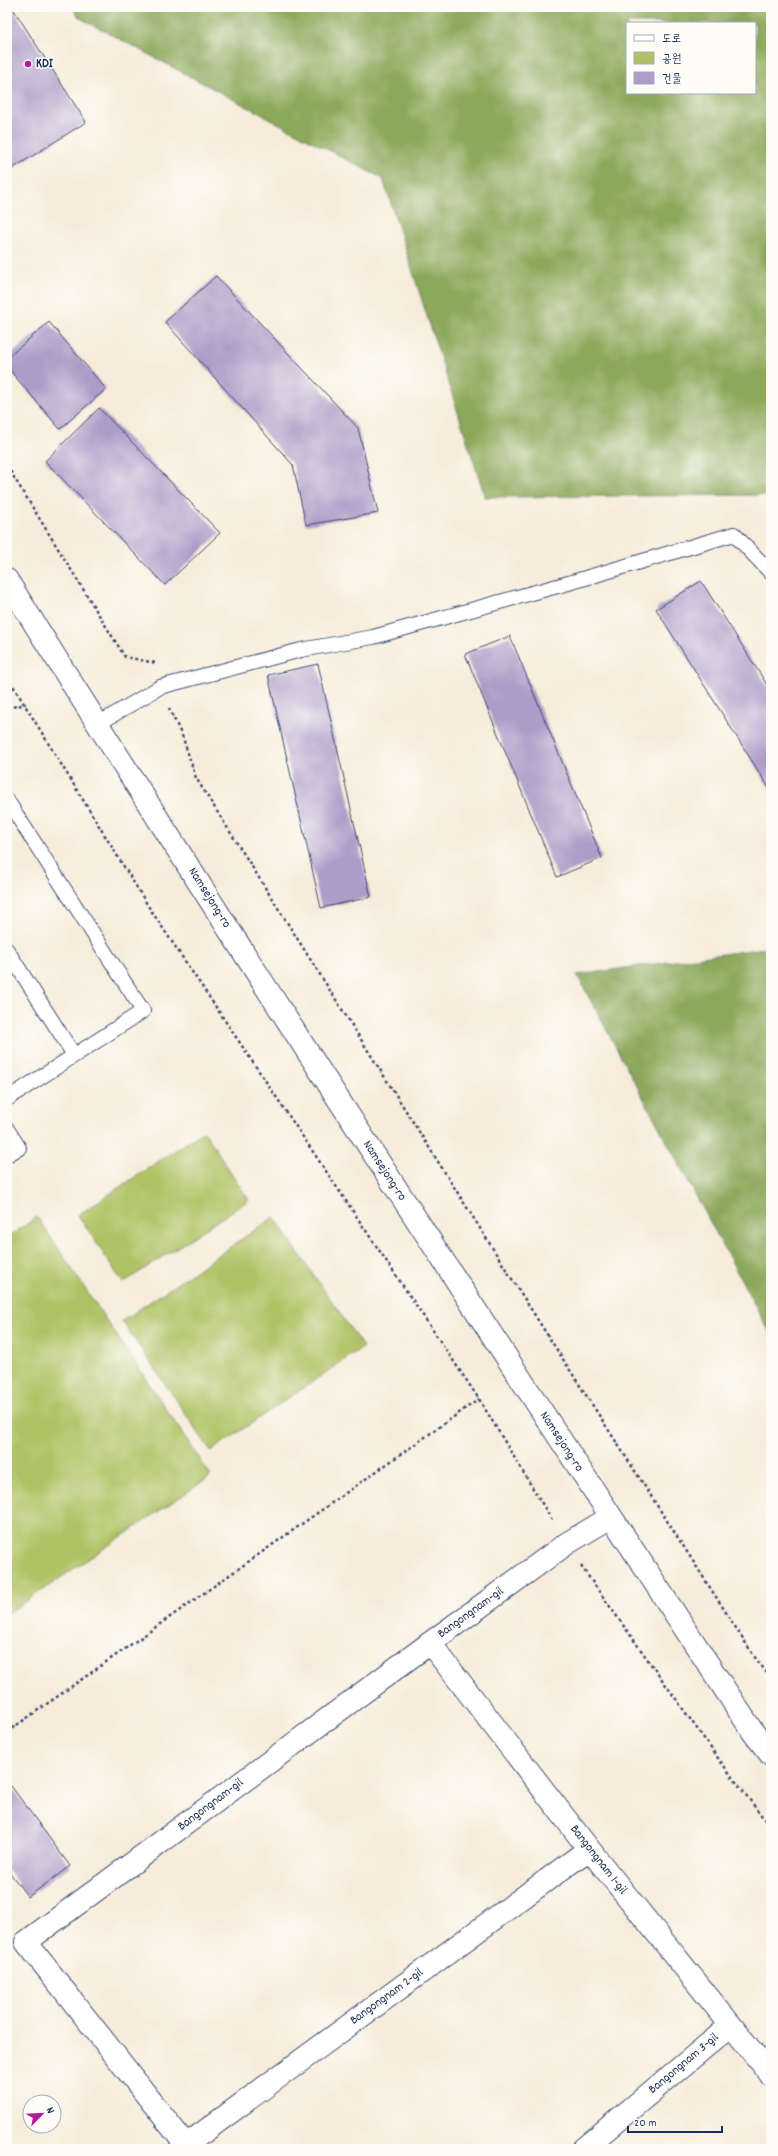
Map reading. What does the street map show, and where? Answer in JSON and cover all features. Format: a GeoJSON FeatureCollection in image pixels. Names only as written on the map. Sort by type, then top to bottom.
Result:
{"type":"FeatureCollection","features":[{"type":"Feature","properties":{"kind":"street","name":"Namsejong-ro"},"geometry":{"type":"LineString","coordinates":[[7,580],[271,996],[611,1517],[753,1732],[771,1755]]}},
{"type":"Feature","properties":{"kind":"street","name":"Bangongnam-gil"},"geometry":{"type":"LineString","coordinates":[[187,2147],[26,1942],[566,1544],[611,1517]]}},
{"type":"Feature","properties":{"kind":"street","name":"Bangongnam 1-gil"},"geometry":{"type":"LineString","coordinates":[[430,1643],[589,1849],[730,2026],[771,2074]]}},
{"type":"Feature","properties":{"kind":"street","name":"Bangongnam 2-gil"},"geometry":{"type":"LineString","coordinates":[[187,2147],[589,1849]]}},
{"type":"Feature","properties":{"kind":"street","name":"Bangongnam 3-gil"},"geometry":{"type":"LineString","coordinates":[[583,2149],[730,2026]]}},
{"type":"Feature","properties":{"kind":"lane"},"geometry":{"type":"LineString","coordinates":[[98,724],[160,687],[301,650],[373,637],[572,582],[734,534],[771,573]]}},
{"type":"Feature","properties":{"kind":"lane"},"geometry":{"type":"LineString","coordinates":[[7,800],[143,1011],[7,1098]]}},
{"type":"Feature","properties":{"kind":"lane"},"geometry":{"type":"LineString","coordinates":[[7,950],[74,1055]]}},
{"type":"Feature","properties":{"kind":"lane"},"geometry":{"type":"LineString","coordinates":[[7,1129],[19,1148],[7,1156]]}},
{"type":"Feature","properties":{"kind":"path"},"geometry":{"type":"LineString","coordinates":[[7,466],[126,657],[158,663]]}},
{"type":"Feature","properties":{"kind":"path"},"geometry":{"type":"LineString","coordinates":[[147,661],[183,738],[196,778],[548,1336],[756,1659],[771,1678]]}},
{"type":"Feature","properties":{"kind":"path"},"geometry":{"type":"LineString","coordinates":[[7,676],[26,704],[59,762],[150,909],[479,1399],[566,1544],[718,1758],[771,1828]]}},
{"type":"Feature","properties":{"kind":"path"},"geometry":{"type":"LineString","coordinates":[[7,708],[26,704]]}},
{"type":"Feature","properties":{"kind":"path"},"geometry":{"type":"LineString","coordinates":[[7,1732],[479,1399]]}},
{"type":"Feature","properties":{"kind":"green space"},"geometry":{"type":"Polygon","coordinates":[[[71,7],[771,7],[771,495],[485,497],[383,179],[80,18],[71,7]]]}},
{"type":"Feature","properties":{"kind":"green space"},"geometry":{"type":"Polygon","coordinates":[[[771,947],[771,1335],[577,975],[771,947]]]}},
{"type":"Feature","properties":{"kind":"green space"},"geometry":{"type":"Polygon","coordinates":[[[204,1131],[249,1200],[123,1283],[78,1215],[204,1131]]]}},
{"type":"Feature","properties":{"kind":"green space"},"geometry":{"type":"Polygon","coordinates":[[[37,1217],[211,1476],[7,1614],[7,1238],[37,1217]]]}},
{"type":"Feature","properties":{"kind":"green space"},"geometry":{"type":"Polygon","coordinates":[[[274,1217],[363,1347],[211,1451],[122,1321],[274,1217]]]}},
{"type":"Feature","properties":{"kind":"building","name":"KDI"},"geometry":{"type":"Polygon","coordinates":[[[7,7],[12,7],[86,122],[7,172],[7,7]]]}},
{"type":"Feature","properties":{"kind":"building"},"geometry":{"type":"Polygon","coordinates":[[[216,276],[358,428],[378,513],[306,525],[293,465],[165,322],[216,276]]]}},
{"type":"Feature","properties":{"kind":"building"},"geometry":{"type":"Polygon","coordinates":[[[49,322],[106,389],[60,429],[7,367],[7,358],[49,322]]]}},
{"type":"Feature","properties":{"kind":"building"},"geometry":{"type":"Polygon","coordinates":[[[99,408],[220,533],[165,585],[45,461],[99,408]]]}},
{"type":"Feature","properties":{"kind":"building"},"geometry":{"type":"Polygon","coordinates":[[[701,581],[771,691],[771,791],[656,609],[701,581]]]}},
{"type":"Feature","properties":{"kind":"building"},"geometry":{"type":"Polygon","coordinates":[[[510,636],[602,858],[557,877],[465,654],[510,636]]]}},
{"type":"Feature","properties":{"kind":"building"},"geometry":{"type":"Polygon","coordinates":[[[318,664],[371,897],[321,908],[268,675],[318,664]]]}},
{"type":"Feature","properties":{"kind":"building"},"geometry":{"type":"Polygon","coordinates":[[[11,1786],[70,1866],[28,1897],[7,1869],[7,1789],[11,1786]]]}},
{"type":"Feature","properties":{"kind":"place","name":"KDI"},"geometry":{"type":"Point","coordinates":[28,64]}}]}
